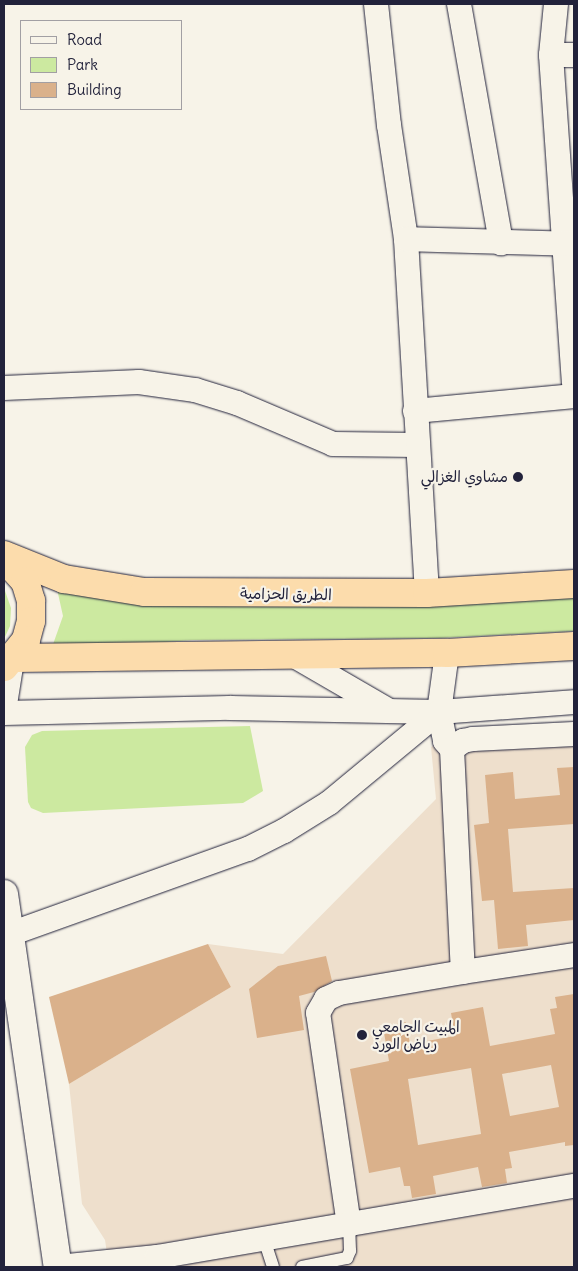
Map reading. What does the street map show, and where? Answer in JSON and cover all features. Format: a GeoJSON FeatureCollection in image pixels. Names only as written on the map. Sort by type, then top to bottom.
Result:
{"type":"FeatureCollection","features":[{"type":"Feature","properties":{"kind":"highway","name":"الطريق الحزامية"},"geometry":{"type":"LineString","coordinates":[[4,556],[64,579],[144,592],[427,594],[574,584]]}},
{"type":"Feature","properties":{"kind":"highway","name":"الطريق الحزامية"},"geometry":{"type":"LineString","coordinates":[[4,556],[25,581],[31,601],[30,628],[10,662]]}},
{"type":"Feature","properties":{"kind":"highway"},"geometry":{"type":"LineString","coordinates":[[10,662],[292,654],[447,653],[574,646]]}},
{"type":"Feature","properties":{"kind":"main road"},"geometry":{"type":"LineString","coordinates":[[4,698],[10,662]]}},
{"type":"Feature","properties":{"kind":"main road"},"geometry":{"type":"LineString","coordinates":[[4,894],[58,1267]]}},
{"type":"Feature","properties":{"kind":"street"},"geometry":{"type":"LineString","coordinates":[[376,4],[389,125],[406,239],[427,594]]}},
{"type":"Feature","properties":{"kind":"street"},"geometry":{"type":"LineString","coordinates":[[459,4],[501,243]]}},
{"type":"Feature","properties":{"kind":"street"},"geometry":{"type":"LineString","coordinates":[[556,4],[551,55],[569,244],[574,382]]}},
{"type":"Feature","properties":{"kind":"street"},"geometry":{"type":"LineString","coordinates":[[551,55],[574,54]]}},
{"type":"Feature","properties":{"kind":"street"},"geometry":{"type":"LineString","coordinates":[[406,239],[569,244]]}},
{"type":"Feature","properties":{"kind":"street"},"geometry":{"type":"LineString","coordinates":[[4,388],[139,382],[195,390],[237,403],[333,444],[417,445]]}},
{"type":"Feature","properties":{"kind":"street"},"geometry":{"type":"LineString","coordinates":[[415,411],[574,396]]}},
{"type":"Feature","properties":{"kind":"street"},"geometry":{"type":"LineString","coordinates":[[447,653],[439,712],[445,741],[452,749],[464,972]]}},
{"type":"Feature","properties":{"kind":"street"},"geometry":{"type":"LineString","coordinates":[[292,654],[386,709]]}},
{"type":"Feature","properties":{"kind":"street"},"geometry":{"type":"LineString","coordinates":[[4,713],[230,708],[386,709],[439,712],[574,702]]}},
{"type":"Feature","properties":{"kind":"street"},"geometry":{"type":"LineString","coordinates":[[10,934],[263,842],[329,802],[439,712]]}},
{"type":"Feature","properties":{"kind":"street"},"geometry":{"type":"LineString","coordinates":[[452,749],[463,741],[473,739],[574,734]]}},
{"type":"Feature","properties":{"kind":"street"},"geometry":{"type":"LineString","coordinates":[[349,1225],[318,1012],[326,999],[339,993],[574,955]]}},
{"type":"Feature","properties":{"kind":"street"},"geometry":{"type":"LineString","coordinates":[[58,1267],[157,1256],[574,1186]]}},
{"type":"Feature","properties":{"kind":"lane"},"geometry":{"type":"LineString","coordinates":[[302,1267],[347,1258],[350,1251],[349,1225]]}},
{"type":"Feature","properties":{"kind":"lane"},"geometry":{"type":"LineString","coordinates":[[264,1239],[273,1267]]}},
{"type":"Feature","properties":{"kind":"shaded area","name":"المبيت الجامعي رياض الورد"},"geometry":{"type":"Polygon","coordinates":[[[574,726],[574,1267],[109,1267],[105,1240],[82,1204],[69,1084],[231,987],[208,944],[283,954],[436,799],[431,747],[459,733],[574,726]]]}},
{"type":"Feature","properties":{"kind":"green space"},"geometry":{"type":"Polygon","coordinates":[[[4,588],[11,608],[10,626],[4,639],[4,588]]]}},
{"type":"Feature","properties":{"kind":"green space"},"geometry":{"type":"Polygon","coordinates":[[[57,589],[574,594],[574,631],[440,638],[193,640],[51,650],[63,616],[57,589]]]}},
{"type":"Feature","properties":{"kind":"green space"},"geometry":{"type":"Polygon","coordinates":[[[250,726],[263,791],[243,803],[43,813],[31,808],[28,802],[25,747],[32,735],[42,731],[250,726]]]}},
{"type":"Feature","properties":{"kind":"building"},"geometry":{"type":"Polygon","coordinates":[[[574,767],[574,824],[508,829],[513,892],[574,888],[574,920],[526,925],[528,946],[498,949],[494,900],[482,901],[474,825],[489,823],[485,775],[513,772],[515,799],[560,795],[557,768],[574,767]]]}},
{"type":"Feature","properties":{"kind":"building"},"geometry":{"type":"Polygon","coordinates":[[[208,944],[231,987],[69,1084],[49,997],[208,944]]]}},
{"type":"Feature","properties":{"kind":"building"},"geometry":{"type":"Polygon","coordinates":[[[326,956],[332,981],[314,992],[299,996],[304,1030],[257,1038],[249,989],[278,966],[326,956]]]}},
{"type":"Feature","properties":{"kind":"building"},"geometry":{"type":"Polygon","coordinates":[[[574,994],[574,1145],[565,1146],[565,1142],[509,1152],[512,1168],[505,1169],[507,1183],[482,1187],[478,1167],[433,1176],[436,1194],[412,1198],[410,1186],[404,1186],[400,1167],[369,1173],[350,1069],[389,1061],[383,1027],[406,1022],[410,1044],[455,1036],[451,1013],[483,1007],[490,1046],[555,1034],[550,1009],[557,1008],[555,997],[574,994]],[[551,1065],[502,1074],[510,1116],[559,1107],[551,1065]],[[471,1068],[408,1079],[418,1145],[481,1134],[471,1068]]]}},
{"type":"Feature","properties":{"kind":"place","name":"مشاوي الغزالي"},"geometry":{"type":"Point","coordinates":[518,477]}},
{"type":"Feature","properties":{"kind":"place","name":"المبيت الجامعي رياض الورد"},"geometry":{"type":"Point","coordinates":[362,1035]}}]}
